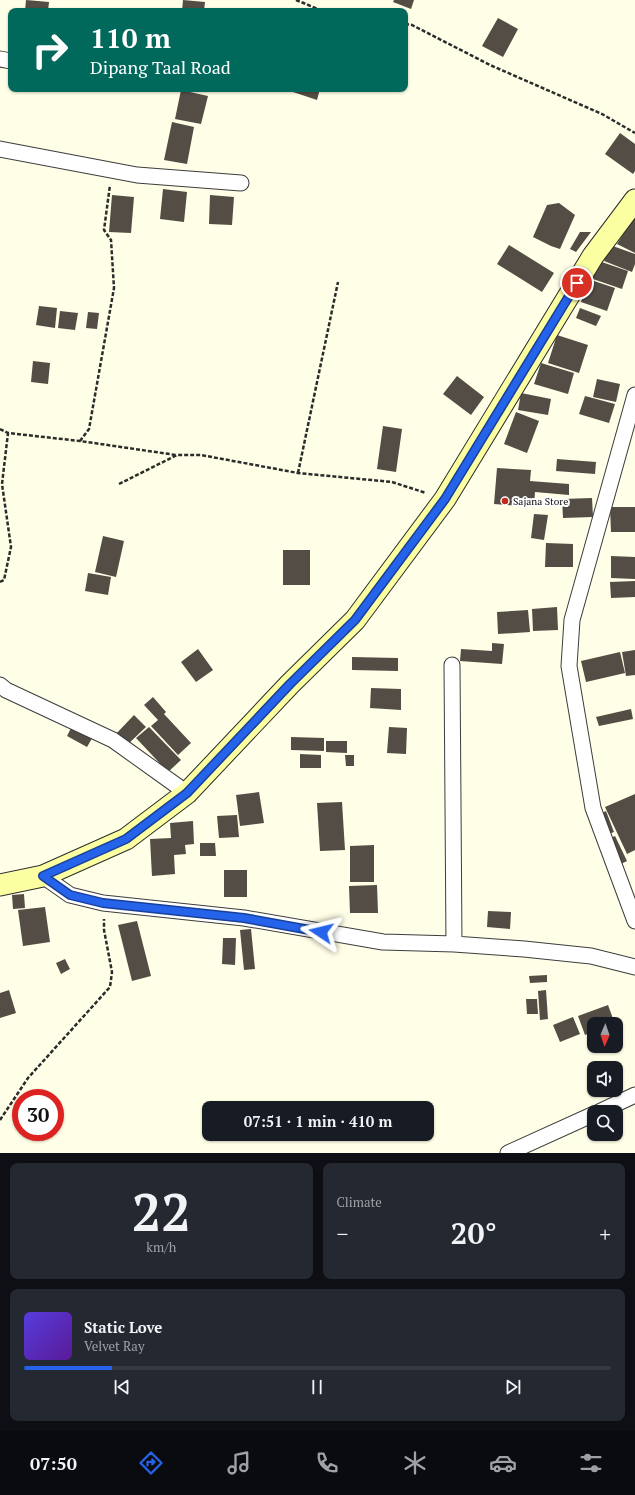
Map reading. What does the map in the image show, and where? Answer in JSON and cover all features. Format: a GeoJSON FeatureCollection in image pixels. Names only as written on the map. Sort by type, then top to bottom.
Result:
{"type":"FeatureCollection","features":[{"type":"Feature","properties":{"kind":"main road"},"geometry":{"type":"LineString","coordinates":[[0,885],[43,876],[126,839],[187,793],[290,684],[355,620],[445,499],[593,256],[635,200]]}},
{"type":"Feature","properties":{"kind":"street"},"geometry":{"type":"LineString","coordinates":[[0,149],[137,175],[241,183]]}},
{"type":"Feature","properties":{"kind":"street"},"geometry":{"type":"LineString","coordinates":[[635,395],[572,620],[569,666],[593,808],[635,921]]}},
{"type":"Feature","properties":{"kind":"street"},"geometry":{"type":"LineString","coordinates":[[452,665],[454,944]]}},
{"type":"Feature","properties":{"kind":"street"},"geometry":{"type":"LineString","coordinates":[[0,685],[6,690],[113,740],[187,793]]}},
{"type":"Feature","properties":{"kind":"street"},"geometry":{"type":"LineString","coordinates":[[43,876],[70,895],[103,903],[244,918],[383,942],[454,944],[591,956],[635,967]]}},
{"type":"Feature","properties":{"kind":"street"},"geometry":{"type":"LineString","coordinates":[[614,1105],[635,1095]]}},
{"type":"Feature","properties":{"kind":"street"},"geometry":{"type":"LineString","coordinates":[[508,1153],[587,1117]]}},
{"type":"Feature","properties":{"kind":"path"},"geometry":{"type":"LineString","coordinates":[[296,0],[316,8]]}},
{"type":"Feature","properties":{"kind":"path"},"geometry":{"type":"LineString","coordinates":[[408,24],[412,25],[490,66],[602,114],[635,133]]}},
{"type":"Feature","properties":{"kind":"path"},"geometry":{"type":"LineString","coordinates":[[80,440],[89,429],[114,288],[111,240],[104,230],[112,170]]}},
{"type":"Feature","properties":{"kind":"path"},"geometry":{"type":"LineString","coordinates":[[298,473],[338,282]]}},
{"type":"Feature","properties":{"kind":"path"},"geometry":{"type":"LineString","coordinates":[[0,429],[8,433],[80,440],[177,455],[202,455],[298,473],[392,482],[445,499]]}},
{"type":"Feature","properties":{"kind":"path"},"geometry":{"type":"LineString","coordinates":[[0,582],[4,580],[11,547],[2,484],[8,433]]}},
{"type":"Feature","properties":{"kind":"path"},"geometry":{"type":"LineString","coordinates":[[119,484],[177,455]]}},
{"type":"Feature","properties":{"kind":"path"},"geometry":{"type":"LineString","coordinates":[[0,1120],[28,1078],[110,987],[112,972],[104,930],[103,903]]}},
{"type":"Feature","properties":{"kind":"building"},"geometry":{"type":"Polygon","coordinates":[[[26,0],[49,2],[48,8],[25,8],[26,0]]]}},
{"type":"Feature","properties":{"kind":"building"},"geometry":{"type":"Polygon","coordinates":[[[183,0],[205,2],[204,8],[182,8],[183,0]]]}},
{"type":"Feature","properties":{"kind":"building"},"geometry":{"type":"Polygon","coordinates":[[[394,0],[414,0],[411,9],[393,2],[394,0]]]}},
{"type":"Feature","properties":{"kind":"building"},"geometry":{"type":"Polygon","coordinates":[[[498,18],[518,29],[503,57],[482,46],[498,18]]]}},
{"type":"Feature","properties":{"kind":"building"},"geometry":{"type":"Polygon","coordinates":[[[181,92],[190,92],[208,96],[201,124],[175,119],[181,92]]]}},
{"type":"Feature","properties":{"kind":"building"},"geometry":{"type":"Polygon","coordinates":[[[293,92],[319,92],[317,100],[293,92]]]}},
{"type":"Feature","properties":{"kind":"building"},"geometry":{"type":"Polygon","coordinates":[[[172,122],[194,127],[187,164],[164,160],[172,122]]]}},
{"type":"Feature","properties":{"kind":"building"},"geometry":{"type":"Polygon","coordinates":[[[620,133],[635,144],[635,171],[633,174],[605,154],[620,133]]]}},
{"type":"Feature","properties":{"kind":"building"},"geometry":{"type":"Polygon","coordinates":[[[163,189],[187,192],[184,222],[160,219],[163,189]]]}},
{"type":"Feature","properties":{"kind":"building"},"geometry":{"type":"Polygon","coordinates":[[[112,195],[134,197],[131,233],[109,232],[112,195]]]}},
{"type":"Feature","properties":{"kind":"building"},"geometry":{"type":"Polygon","coordinates":[[[210,195],[234,197],[232,225],[209,224],[210,195]]]}},
{"type":"Feature","properties":{"kind":"building"},"geometry":{"type":"Polygon","coordinates":[[[559,203],[575,215],[560,249],[533,237],[547,205],[559,203]]]}},
{"type":"Feature","properties":{"kind":"building"},"geometry":{"type":"Polygon","coordinates":[[[635,215],[635,253],[617,244],[635,215]]]}},
{"type":"Feature","properties":{"kind":"building"},"geometry":{"type":"Polygon","coordinates":[[[580,232],[591,232],[576,252],[570,249],[580,232]]]}},
{"type":"Feature","properties":{"kind":"building"},"geometry":{"type":"Polygon","coordinates":[[[509,245],[554,273],[542,292],[497,264],[509,245]]]}},
{"type":"Feature","properties":{"kind":"building"},"geometry":{"type":"Polygon","coordinates":[[[610,245],[635,254],[635,264],[632,272],[604,261],[610,245]]]}},
{"type":"Feature","properties":{"kind":"building"},"geometry":{"type":"Polygon","coordinates":[[[596,260],[628,271],[622,289],[590,278],[596,260]]]}},
{"type":"Feature","properties":{"kind":"building"},"geometry":{"type":"Polygon","coordinates":[[[588,279],[615,288],[607,311],[581,302],[588,279]]]}},
{"type":"Feature","properties":{"kind":"building"},"geometry":{"type":"Polygon","coordinates":[[[39,306],[57,308],[55,328],[36,325],[39,306]]]}},
{"type":"Feature","properties":{"kind":"building"},"geometry":{"type":"Polygon","coordinates":[[[580,308],[601,316],[596,326],[576,318],[580,308]]]}},
{"type":"Feature","properties":{"kind":"building"},"geometry":{"type":"Polygon","coordinates":[[[60,311],[78,313],[75,330],[58,328],[60,311]]]}},
{"type":"Feature","properties":{"kind":"building"},"geometry":{"type":"Polygon","coordinates":[[[88,312],[99,313],[97,329],[86,328],[88,312]]]}},
{"type":"Feature","properties":{"kind":"building"},"geometry":{"type":"Polygon","coordinates":[[[557,335],[588,345],[579,373],[548,363],[557,335]]]}},
{"type":"Feature","properties":{"kind":"building"},"geometry":{"type":"Polygon","coordinates":[[[33,361],[50,363],[48,384],[31,382],[33,361]]]}},
{"type":"Feature","properties":{"kind":"building"},"geometry":{"type":"Polygon","coordinates":[[[541,363],[574,373],[568,394],[534,384],[541,363]]]}},
{"type":"Feature","properties":{"kind":"building"},"geometry":{"type":"Polygon","coordinates":[[[457,376],[484,397],[471,415],[443,394],[457,376]]]}},
{"type":"Feature","properties":{"kind":"building"},"geometry":{"type":"Polygon","coordinates":[[[597,379],[620,384],[616,402],[593,397],[597,379]]]}},
{"type":"Feature","properties":{"kind":"building"},"geometry":{"type":"Polygon","coordinates":[[[521,393],[551,399],[548,415],[518,410],[521,393]]]}},
{"type":"Feature","properties":{"kind":"building"},"geometry":{"type":"Polygon","coordinates":[[[585,396],[615,404],[609,423],[579,414],[585,396]]]}},
{"type":"Feature","properties":{"kind":"building"},"geometry":{"type":"Polygon","coordinates":[[[516,412],[539,421],[527,453],[504,444],[516,412]]]}},
{"type":"Feature","properties":{"kind":"building"},"geometry":{"type":"Polygon","coordinates":[[[383,426],[402,429],[396,472],[377,469],[383,426]]]}},
{"type":"Feature","properties":{"kind":"building"},"geometry":{"type":"Polygon","coordinates":[[[557,459],[596,462],[595,474],[556,471],[557,459]]]}},
{"type":"Feature","properties":{"kind":"building"},"geometry":{"type":"Polygon","coordinates":[[[497,468],[531,470],[530,481],[569,484],[569,495],[535,492],[534,507],[494,504],[497,468]]]}},
{"type":"Feature","properties":{"kind":"building"},"geometry":{"type":"Polygon","coordinates":[[[592,498],[593,517],[563,518],[562,499],[592,498]]]}},
{"type":"Feature","properties":{"kind":"building"},"geometry":{"type":"Polygon","coordinates":[[[610,507],[635,507],[635,532],[611,532],[610,507]]]}},
{"type":"Feature","properties":{"kind":"building"},"geometry":{"type":"Polygon","coordinates":[[[534,514],[548,515],[544,540],[531,538],[534,514]]]}},
{"type":"Feature","properties":{"kind":"building"},"geometry":{"type":"Polygon","coordinates":[[[103,536],[124,541],[116,577],[95,572],[103,536]]]}},
{"type":"Feature","properties":{"kind":"building"},"geometry":{"type":"Polygon","coordinates":[[[546,543],[573,544],[573,567],[545,567],[546,543]]]}},
{"type":"Feature","properties":{"kind":"building"},"geometry":{"type":"Polygon","coordinates":[[[283,550],[310,550],[310,585],[283,585],[283,550]]]}},
{"type":"Feature","properties":{"kind":"building"},"geometry":{"type":"Polygon","coordinates":[[[611,556],[635,557],[635,579],[611,578],[611,556]]]}},
{"type":"Feature","properties":{"kind":"building"},"geometry":{"type":"Polygon","coordinates":[[[88,573],[111,577],[108,595],[85,591],[88,573]]]}},
{"type":"Feature","properties":{"kind":"building"},"geometry":{"type":"Polygon","coordinates":[[[635,581],[635,597],[611,598],[610,582],[635,581]]]}},
{"type":"Feature","properties":{"kind":"building"},"geometry":{"type":"Polygon","coordinates":[[[557,607],[558,630],[533,631],[532,609],[557,607]]]}},
{"type":"Feature","properties":{"kind":"building"},"geometry":{"type":"Polygon","coordinates":[[[528,610],[530,632],[498,634],[497,612],[528,610]]]}},
{"type":"Feature","properties":{"kind":"building"},"geometry":{"type":"Polygon","coordinates":[[[492,643],[504,644],[502,664],[460,661],[461,649],[492,651],[492,643]]]}},
{"type":"Feature","properties":{"kind":"building"},"geometry":{"type":"Polygon","coordinates":[[[198,649],[213,670],[196,682],[181,662],[198,649]]]}},
{"type":"Feature","properties":{"kind":"building"},"geometry":{"type":"Polygon","coordinates":[[[635,650],[635,675],[626,676],[622,652],[635,650]]]}},
{"type":"Feature","properties":{"kind":"building"},"geometry":{"type":"Polygon","coordinates":[[[620,652],[625,673],[586,682],[581,661],[620,652]]]}},
{"type":"Feature","properties":{"kind":"building"},"geometry":{"type":"Polygon","coordinates":[[[352,657],[398,658],[398,671],[352,670],[352,657]]]}},
{"type":"Feature","properties":{"kind":"building"},"geometry":{"type":"Polygon","coordinates":[[[371,688],[401,689],[401,710],[370,708],[371,688]]]}},
{"type":"Feature","properties":{"kind":"building"},"geometry":{"type":"Polygon","coordinates":[[[153,697],[166,712],[164,714],[191,743],[178,755],[151,726],[158,720],[144,705],[153,697]]]}},
{"type":"Feature","properties":{"kind":"building"},"geometry":{"type":"Polygon","coordinates":[[[631,709],[633,719],[599,726],[596,717],[631,709]]]}},
{"type":"Feature","properties":{"kind":"building"},"geometry":{"type":"Polygon","coordinates":[[[134,715],[146,727],[125,747],[114,736],[134,715]]]}},
{"type":"Feature","properties":{"kind":"building"},"geometry":{"type":"Polygon","coordinates":[[[73,724],[94,735],[87,747],[67,736],[73,724]]]}},
{"type":"Feature","properties":{"kind":"building"},"geometry":{"type":"Polygon","coordinates":[[[149,727],[181,760],[168,772],[136,738],[149,727]]]}},
{"type":"Feature","properties":{"kind":"building"},"geometry":{"type":"Polygon","coordinates":[[[389,727],[407,728],[406,754],[387,753],[389,727]]]}},
{"type":"Feature","properties":{"kind":"building"},"geometry":{"type":"Polygon","coordinates":[[[291,737],[324,738],[324,751],[291,750],[291,737]]]}},
{"type":"Feature","properties":{"kind":"building"},"geometry":{"type":"Polygon","coordinates":[[[326,741],[347,741],[347,753],[326,752],[326,741]]]}},
{"type":"Feature","properties":{"kind":"building"},"geometry":{"type":"Polygon","coordinates":[[[300,754],[321,755],[321,768],[300,768],[300,754]]]}},
{"type":"Feature","properties":{"kind":"building"},"geometry":{"type":"Polygon","coordinates":[[[345,755],[354,755],[354,766],[346,766],[345,755]]]}},
{"type":"Feature","properties":{"kind":"building"},"geometry":{"type":"Polygon","coordinates":[[[259,792],[264,823],[240,826],[236,795],[259,792]]]}},
{"type":"Feature","properties":{"kind":"building"},"geometry":{"type":"Polygon","coordinates":[[[635,794],[635,850],[627,854],[605,807],[635,794]]]}},
{"type":"Feature","properties":{"kind":"building"},"geometry":{"type":"Polygon","coordinates":[[[342,802],[345,850],[320,851],[317,803],[342,802]]]}},
{"type":"Feature","properties":{"kind":"building"},"geometry":{"type":"Polygon","coordinates":[[[606,811],[614,832],[606,835],[598,815],[606,811]]]}},
{"type":"Feature","properties":{"kind":"building"},"geometry":{"type":"Polygon","coordinates":[[[237,815],[239,837],[219,838],[217,816],[237,815]]]}},
{"type":"Feature","properties":{"kind":"building"},"geometry":{"type":"Polygon","coordinates":[[[193,821],[194,844],[185,845],[186,854],[174,855],[175,874],[152,876],[150,839],[171,838],[170,823],[193,821]]]}},
{"type":"Feature","properties":{"kind":"building"},"geometry":{"type":"Polygon","coordinates":[[[615,836],[627,861],[619,865],[608,839],[615,836]]]}},
{"type":"Feature","properties":{"kind":"building"},"geometry":{"type":"Polygon","coordinates":[[[200,843],[215,843],[216,856],[200,856],[200,843]]]}},
{"type":"Feature","properties":{"kind":"building"},"geometry":{"type":"Polygon","coordinates":[[[374,845],[374,882],[350,882],[350,846],[374,845]]]}},
{"type":"Feature","properties":{"kind":"building"},"geometry":{"type":"Polygon","coordinates":[[[224,870],[247,870],[247,897],[224,897],[224,870]]]}},
{"type":"Feature","properties":{"kind":"building"},"geometry":{"type":"Polygon","coordinates":[[[377,885],[378,913],[350,913],[349,886],[377,885]]]}},
{"type":"Feature","properties":{"kind":"building"},"geometry":{"type":"Polygon","coordinates":[[[24,894],[25,908],[13,909],[12,895],[24,894]]]}},
{"type":"Feature","properties":{"kind":"building"},"geometry":{"type":"Polygon","coordinates":[[[45,907],[50,942],[23,946],[18,910],[45,907]]]}},
{"type":"Feature","properties":{"kind":"building"},"geometry":{"type":"Polygon","coordinates":[[[488,911],[511,912],[510,929],[487,927],[488,911]]]}},
{"type":"Feature","properties":{"kind":"building"},"geometry":{"type":"Polygon","coordinates":[[[137,921],[151,976],[132,981],[118,925],[137,921]]]}},
{"type":"Feature","properties":{"kind":"building"},"geometry":{"type":"Polygon","coordinates":[[[251,929],[255,969],[244,970],[240,930],[251,929]]]}},
{"type":"Feature","properties":{"kind":"building"},"geometry":{"type":"Polygon","coordinates":[[[223,938],[236,938],[235,965],[222,964],[223,938]]]}},
{"type":"Feature","properties":{"kind":"building"},"geometry":{"type":"Polygon","coordinates":[[[65,959],[70,969],[61,974],[56,963],[65,959]]]}},
{"type":"Feature","properties":{"kind":"building"},"geometry":{"type":"Polygon","coordinates":[[[547,975],[547,982],[530,983],[529,976],[547,975]]]}},
{"type":"Feature","properties":{"kind":"building"},"geometry":{"type":"Polygon","coordinates":[[[9,990],[16,1013],[0,1018],[0,993],[9,990]]]}},
{"type":"Feature","properties":{"kind":"building"},"geometry":{"type":"Polygon","coordinates":[[[546,990],[548,1019],[540,1020],[538,991],[546,990]]]}},
{"type":"Feature","properties":{"kind":"building"},"geometry":{"type":"Polygon","coordinates":[[[526,999],[537,999],[538,1014],[527,1014],[526,999]]]}},
{"type":"Feature","properties":{"kind":"building"},"geometry":{"type":"Polygon","coordinates":[[[608,1005],[612,1017],[587,1017],[587,1034],[585,1035],[578,1016],[608,1005]]]}},
{"type":"Feature","properties":{"kind":"building"},"geometry":{"type":"Polygon","coordinates":[[[573,1017],[580,1034],[560,1042],[553,1025],[573,1017]]]}},
{"type":"Feature","properties":{"kind":"place","name":"Sajana Store"},"geometry":{"type":"Point","coordinates":[505,501]}},
{"type":"Feature","properties":{"kind":"route"},"geometry":{"type":"LineString","coordinates":[[321,932],[244,918],[103,903],[70,895],[43,876],[126,839],[187,793],[290,684],[355,620],[445,499],[577,283]]}}]}
